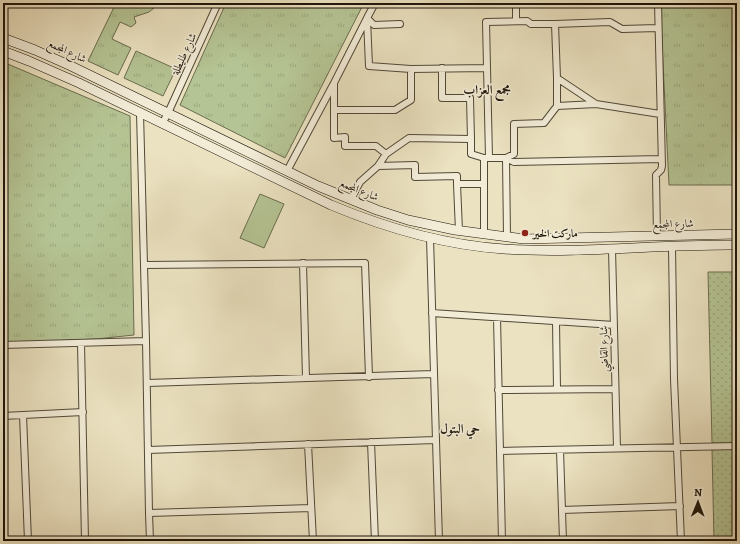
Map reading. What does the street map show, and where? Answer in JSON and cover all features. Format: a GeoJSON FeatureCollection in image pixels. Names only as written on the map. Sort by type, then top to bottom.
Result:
{"type":"FeatureCollection","features":[{"type":"Feature","properties":{"kind":"street","name":"شارع طليطلة"},"geometry":{"type":"LineString","coordinates":[[162,124],[218,3]]}},
{"type":"Feature","properties":{"kind":"street"},"geometry":{"type":"LineString","coordinates":[[287,171],[375,3]]}},
{"type":"Feature","properties":{"kind":"street"},"geometry":{"type":"LineString","coordinates":[[516,3],[516,21]]}},
{"type":"Feature","properties":{"kind":"street"},"geometry":{"type":"LineString","coordinates":[[657,236],[656,175],[661,170],[657,28],[658,3]]}},
{"type":"Feature","properties":{"kind":"street"},"geometry":{"type":"LineString","coordinates":[[367,18],[374,25],[400,24]]}},
{"type":"Feature","properties":{"kind":"street"},"geometry":{"type":"LineString","coordinates":[[367,18],[369,66],[410,69],[487,68]]}},
{"type":"Feature","properties":{"kind":"street"},"geometry":{"type":"LineString","coordinates":[[484,234],[484,184],[487,158],[486,22],[527,20],[531,24],[556,24],[610,22],[622,29],[657,28]]}},
{"type":"Feature","properties":{"kind":"street"},"geometry":{"type":"LineString","coordinates":[[442,68],[442,98],[470,98],[471,154],[487,158],[506,158],[514,154],[514,124],[544,123],[557,106],[556,24]]}},
{"type":"Feature","properties":{"kind":"street","name":"شارع المجمع"},"geometry":{"type":"LineString","coordinates":[[3,38],[55,59],[287,171],[351,200],[408,220],[511,238],[634,237],[733,233]]}},
{"type":"Feature","properties":{"kind":"street","name":"شارع المجمع"},"geometry":{"type":"LineString","coordinates":[[3,51],[54,72],[331,206],[383,225],[430,238],[478,246],[534,250],[732,245]]}},
{"type":"Feature","properties":{"kind":"street"},"geometry":{"type":"LineString","coordinates":[[334,110],[394,110],[411,100],[410,69]]}},
{"type":"Feature","properties":{"kind":"street"},"geometry":{"type":"LineString","coordinates":[[557,78],[596,104]]}},
{"type":"Feature","properties":{"kind":"street"},"geometry":{"type":"LineString","coordinates":[[334,83],[334,138],[345,137],[346,146],[376,146],[386,154]]}},
{"type":"Feature","properties":{"kind":"street"},"geometry":{"type":"LineString","coordinates":[[557,106],[596,104],[660,114]]}},
{"type":"Feature","properties":{"kind":"street"},"geometry":{"type":"LineString","coordinates":[[140,113],[150,541]]}},
{"type":"Feature","properties":{"kind":"street"},"geometry":{"type":"LineString","coordinates":[[351,200],[360,182],[378,166],[386,154],[410,138],[471,139]]}},
{"type":"Feature","properties":{"kind":"street"},"geometry":{"type":"LineString","coordinates":[[506,158],[514,162],[661,160]]}},
{"type":"Feature","properties":{"kind":"street"},"geometry":{"type":"LineString","coordinates":[[506,158],[511,238],[519,242],[520,245],[518,248],[514,249]]}},
{"type":"Feature","properties":{"kind":"street"},"geometry":{"type":"LineString","coordinates":[[378,166],[415,165],[415,177],[457,176],[459,230]]}},
{"type":"Feature","properties":{"kind":"street"},"geometry":{"type":"LineString","coordinates":[[457,184],[484,184]]}},
{"type":"Feature","properties":{"kind":"street"},"geometry":{"type":"LineString","coordinates":[[733,233],[730,243],[737,253]]}},
{"type":"Feature","properties":{"kind":"street"},"geometry":{"type":"LineString","coordinates":[[622,248],[644,243],[643,239],[634,237]]}},
{"type":"Feature","properties":{"kind":"street"},"geometry":{"type":"LineString","coordinates":[[430,238],[439,541]]}},
{"type":"Feature","properties":{"kind":"street"},"geometry":{"type":"LineString","coordinates":[[534,238],[528,243],[530,248],[534,250]]}},
{"type":"Feature","properties":{"kind":"street"},"geometry":{"type":"LineString","coordinates":[[672,247],[681,541]]}},
{"type":"Feature","properties":{"kind":"street","name":"شارع القاضي"},"geometry":{"type":"LineString","coordinates":[[612,249],[617,448]]}},
{"type":"Feature","properties":{"kind":"street"},"geometry":{"type":"LineString","coordinates":[[303,263],[306,378]]}},
{"type":"Feature","properties":{"kind":"street"},"geometry":{"type":"LineString","coordinates":[[144,265],[364,263],[369,377]]}},
{"type":"Feature","properties":{"kind":"street"},"geometry":{"type":"LineString","coordinates":[[432,314],[614,325]]}},
{"type":"Feature","properties":{"kind":"street"},"geometry":{"type":"LineString","coordinates":[[497,318],[502,541]]}},
{"type":"Feature","properties":{"kind":"street"},"geometry":{"type":"LineString","coordinates":[[556,322],[557,389]]}},
{"type":"Feature","properties":{"kind":"street"},"geometry":{"type":"LineString","coordinates":[[3,345],[146,341]]}},
{"type":"Feature","properties":{"kind":"street"},"geometry":{"type":"LineString","coordinates":[[81,343],[85,541]]}},
{"type":"Feature","properties":{"kind":"street"},"geometry":{"type":"LineString","coordinates":[[147,383],[433,374]]}},
{"type":"Feature","properties":{"kind":"street"},"geometry":{"type":"LineString","coordinates":[[498,390],[615,389]]}},
{"type":"Feature","properties":{"kind":"street"},"geometry":{"type":"LineString","coordinates":[[3,416],[83,412]]}},
{"type":"Feature","properties":{"kind":"street"},"geometry":{"type":"LineString","coordinates":[[23,415],[28,541]]}},
{"type":"Feature","properties":{"kind":"street"},"geometry":{"type":"LineString","coordinates":[[148,450],[435,440]]}},
{"type":"Feature","properties":{"kind":"street"},"geometry":{"type":"LineString","coordinates":[[371,442],[375,541]]}},
{"type":"Feature","properties":{"kind":"street"},"geometry":{"type":"LineString","coordinates":[[308,444],[313,541]]}},
{"type":"Feature","properties":{"kind":"street"},"geometry":{"type":"LineString","coordinates":[[500,451],[737,446]]}},
{"type":"Feature","properties":{"kind":"street"},"geometry":{"type":"LineString","coordinates":[[560,450],[564,541]]}},
{"type":"Feature","properties":{"kind":"street"},"geometry":{"type":"LineString","coordinates":[[562,510],[680,506]]}},
{"type":"Feature","properties":{"kind":"street"},"geometry":{"type":"LineString","coordinates":[[149,513],[312,508]]}},
{"type":"Feature","properties":{"kind":"green space"},"geometry":{"type":"Polygon","coordinates":[[[116,3],[160,3],[149,12],[134,17],[136,23],[131,27],[120,22],[112,39],[131,48],[118,75],[88,61],[116,3]]]}},
{"type":"Feature","properties":{"kind":"green space"},"geometry":{"type":"Polygon","coordinates":[[[226,3],[364,3],[285,158],[180,105],[226,3]]]}},
{"type":"Feature","properties":{"kind":"green space"},"geometry":{"type":"Polygon","coordinates":[[[660,3],[737,3],[737,185],[669,185],[660,3]]]}},
{"type":"Feature","properties":{"kind":"green space"},"geometry":{"type":"Polygon","coordinates":[[[136,51],[176,69],[163,96],[124,78],[136,51]]]}},
{"type":"Feature","properties":{"kind":"green space"},"geometry":{"type":"Polygon","coordinates":[[[3,62],[130,116],[134,335],[96,339],[3,343],[3,62]]]}},
{"type":"Feature","properties":{"kind":"green space"},"geometry":{"type":"Polygon","coordinates":[[[260,194],[284,204],[264,248],[240,238],[260,194]]]}},
{"type":"Feature","properties":{"kind":"green space"},"geometry":{"type":"Polygon","coordinates":[[[708,272],[737,272],[737,443],[712,443],[708,272]]]}},
{"type":"Feature","properties":{"kind":"green space"},"geometry":{"type":"Polygon","coordinates":[[[737,448],[737,541],[714,541],[712,449],[737,448]]]}},
{"type":"Feature","properties":{"kind":"place","name":"ماركت الخير"},"geometry":{"type":"Point","coordinates":[525,233]}},
{"type":"Feature","properties":{"kind":"district","name":"مجمع العزاب"},"geometry":{"type":"Point","coordinates":[487,89]}},
{"type":"Feature","properties":{"kind":"district","name":"حي البتول"},"geometry":{"type":"Point","coordinates":[460,428]}}]}
